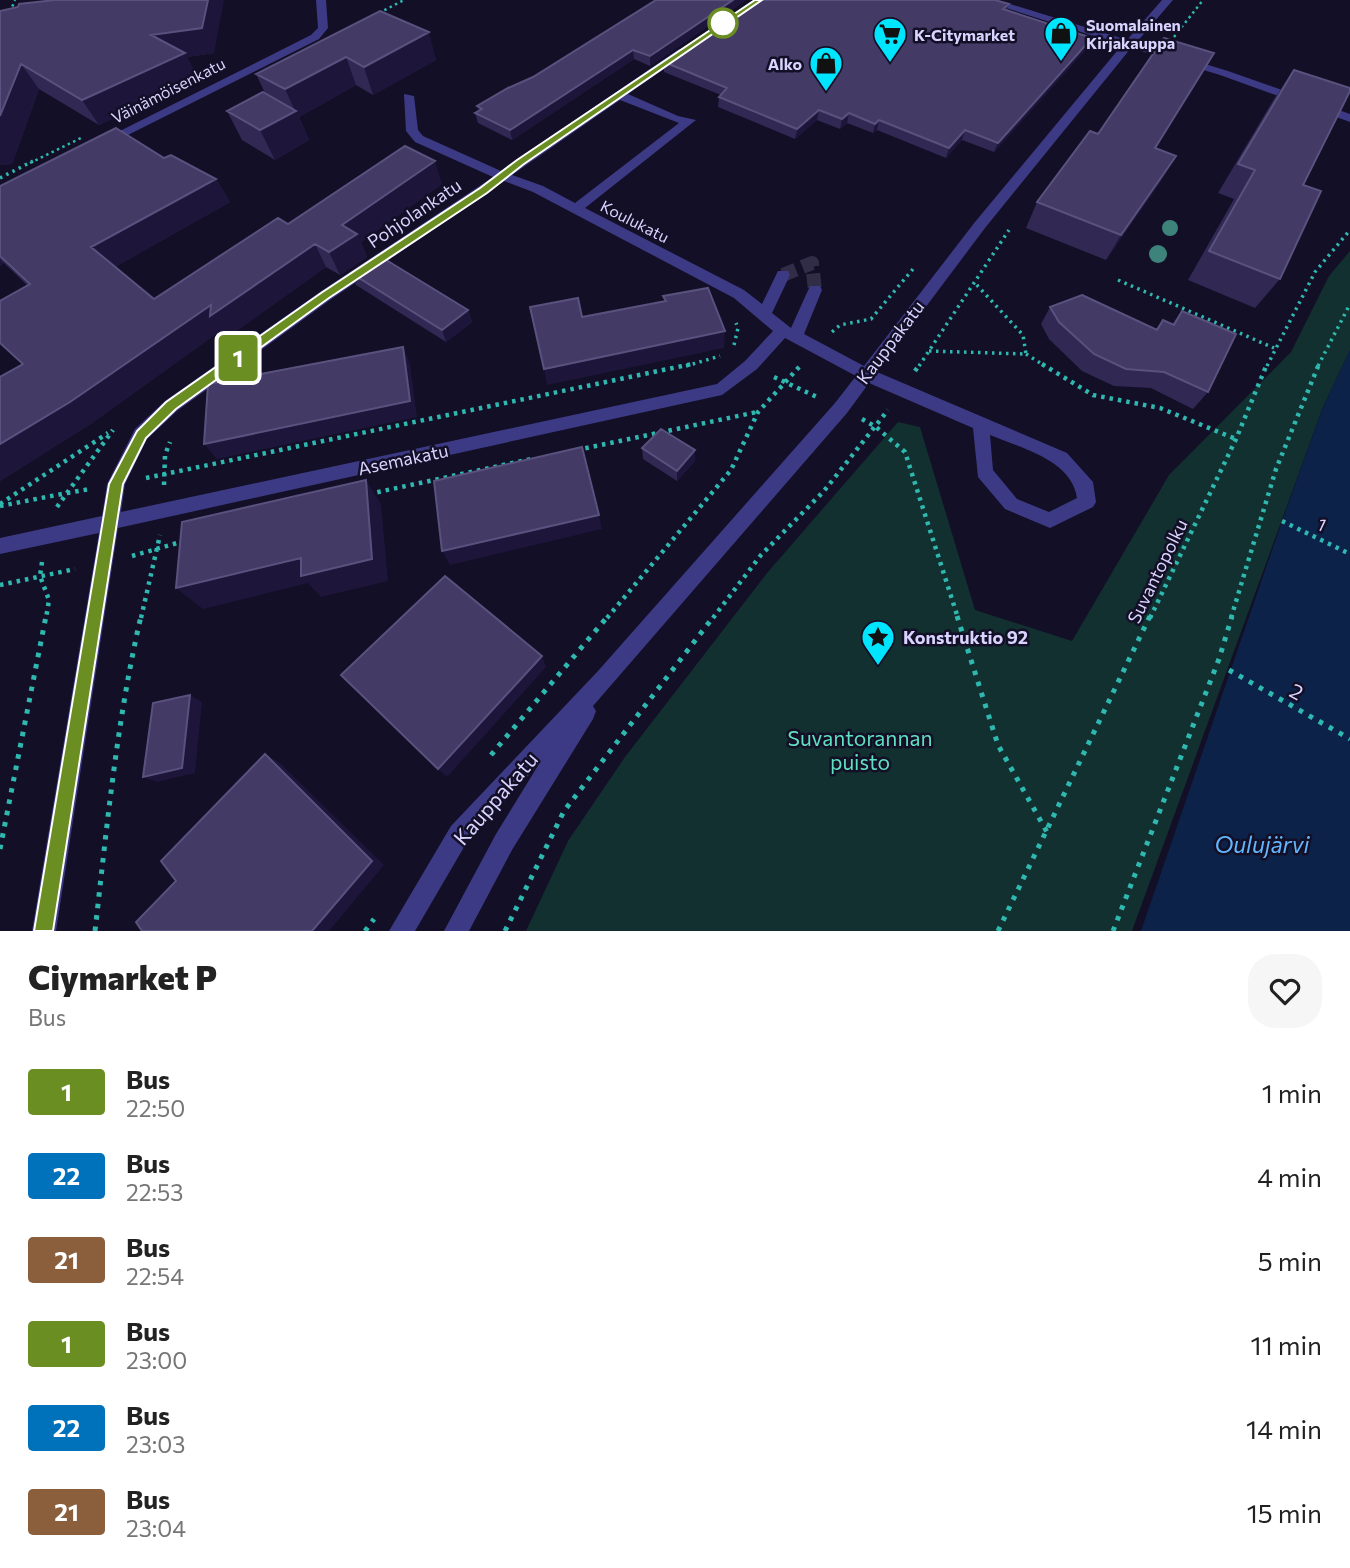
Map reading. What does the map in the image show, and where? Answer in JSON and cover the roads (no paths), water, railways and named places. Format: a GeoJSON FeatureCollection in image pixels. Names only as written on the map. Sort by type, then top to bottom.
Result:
{"type":"FeatureCollection","features":[{"type":"Feature","properties":{"kind":"street","name":"Väinämöisenkatu"},"geometry":{"type":"LineString","coordinates":[[91,149],[315,37],[323,28],[321,0]]}},
{"type":"Feature","properties":{"kind":"street"},"geometry":{"type":"LineString","coordinates":[[986,0],[1224,73],[1350,118]]}},
{"type":"Feature","properties":{"kind":"street","name":"Kauppakatu"},"geometry":{"type":"LineString","coordinates":[[401,931],[459,834],[605,678],[841,408],[980,225],[1168,0]]}},
{"type":"Feature","properties":{"kind":"street","name":"Pohjolankatu"},"geometry":{"type":"LineString","coordinates":[[46,925],[116,484],[141,434],[171,406],[325,296],[694,44]]}},
{"type":"Feature","properties":{"kind":"street"},"geometry":{"type":"LineString","coordinates":[[1224,73],[1235,63]]}},
{"type":"Feature","properties":{"kind":"street"},"geometry":{"type":"LineString","coordinates":[[575,209],[690,120],[676,118],[625,91]]}},
{"type":"Feature","properties":{"kind":"street","name":"Koulukatu"},"geometry":{"type":"LineString","coordinates":[[408,96],[412,131],[419,139],[538,189],[739,294],[789,334],[865,374],[981,422],[1061,458],[1084,482],[1087,502],[1051,520],[1012,504],[984,472],[981,422]]}},
{"type":"Feature","properties":{"kind":"street"},"geometry":{"type":"LineString","coordinates":[[764,314],[783,275]]}},
{"type":"Feature","properties":{"kind":"street","name":"Asemakatu"},"geometry":{"type":"LineString","coordinates":[[0,546],[722,389],[789,334],[815,290]]}},
{"type":"Feature","properties":{"kind":"street","name":"Kauppakatu"},"geometry":{"type":"LineString","coordinates":[[457,931],[504,842],[605,678]]}},
{"type":"Feature","properties":{"kind":"water","name":"Oulujärvi"},"geometry":{"type":"Polygon","coordinates":[[[1350,350],[1350,931],[1141,931],[1323,407],[1350,350]]]}},
{"type":"Feature","properties":{"kind":"tunnel"},"geometry":{"type":"LineString","coordinates":[[783,275],[812,263],[815,290]]}},
{"type":"Feature","properties":{"kind":"place","name":"Suomalainen Kirjakauppa"},"geometry":{"type":"Point","coordinates":[1061,63]}},
{"type":"Feature","properties":{"kind":"place","name":"K-Citymarket"},"geometry":{"type":"Point","coordinates":[890,64]}},
{"type":"Feature","properties":{"kind":"place","name":"Alko"},"geometry":{"type":"Point","coordinates":[826,93]}},
{"type":"Feature","properties":{"kind":"place","name":"Konstruktio 92"},"geometry":{"type":"Point","coordinates":[878,667]}},
{"type":"Feature","properties":{"kind":"park label","name":"Suvantorannan puisto"},"geometry":{"type":"Point","coordinates":[860,749]}}]}
